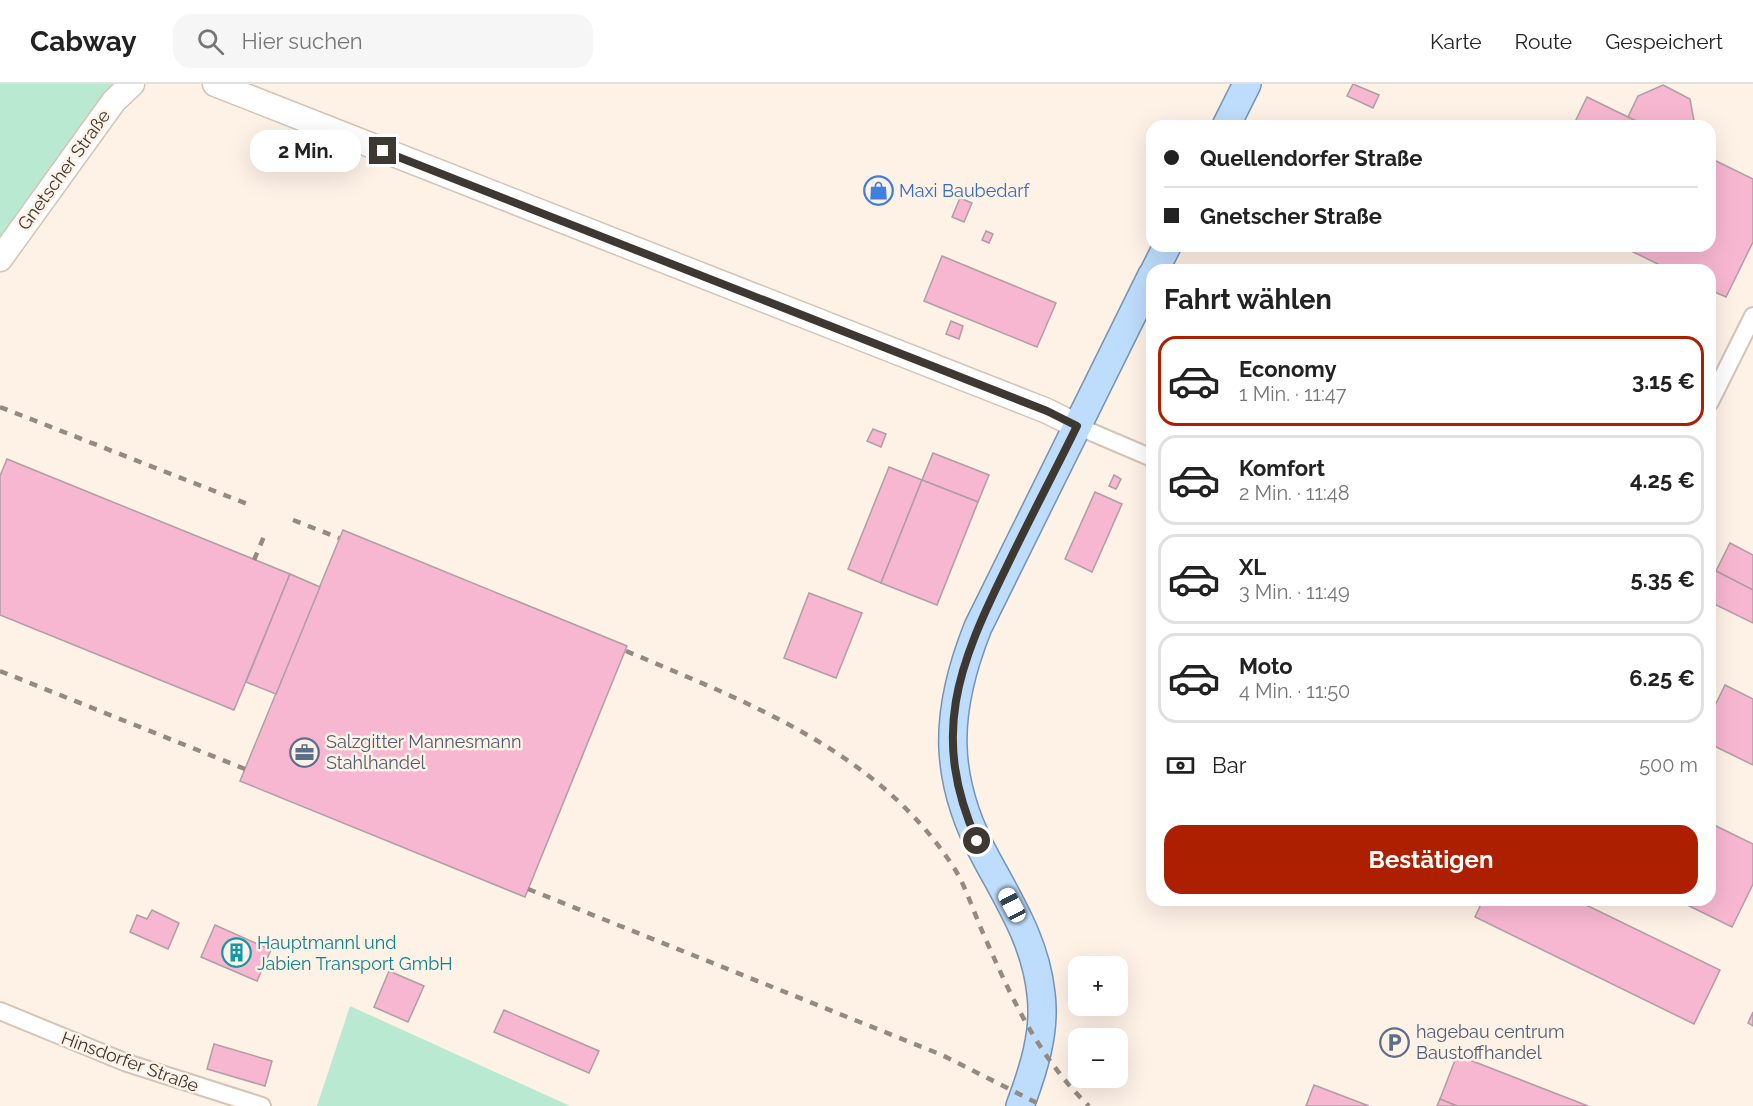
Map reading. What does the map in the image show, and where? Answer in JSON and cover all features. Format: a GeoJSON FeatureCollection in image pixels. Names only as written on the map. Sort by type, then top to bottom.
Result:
{"type":"FeatureCollection","features":[{"type":"Feature","properties":{"kind":"main road","name":"Gnetscher Straße"},"geometry":{"type":"LineString","coordinates":[[0,259],[114,100],[132,84]]}},
{"type":"Feature","properties":{"kind":"main road"},"geometry":{"type":"LineString","coordinates":[[214,84],[1047,411],[1077,426]]}},
{"type":"Feature","properties":{"kind":"main road"},"geometry":{"type":"LineString","coordinates":[[1229,120],[1247,84]]}},
{"type":"Feature","properties":{"kind":"main road"},"geometry":{"type":"LineString","coordinates":[[1020,1106],[1041,1028],[1042,996],[1039,977],[1025,932],[967,819],[955,772],[952,728],[958,686],[978,627],[1146,287]]}},
{"type":"Feature","properties":{"kind":"street"},"geometry":{"type":"LineString","coordinates":[[1716,390],[1753,316]]}},
{"type":"Feature","properties":{"kind":"street"},"geometry":{"type":"LineString","coordinates":[[1077,426],[1146,455]]}},
{"type":"Feature","properties":{"kind":"street","name":"Hinsdorfer Straße"},"geometry":{"type":"LineString","coordinates":[[0,1011],[127,1063],[262,1106]]}},
{"type":"Feature","properties":{"kind":"green space"},"geometry":{"type":"Polygon","coordinates":[[[0,84],[116,84],[0,244],[0,84]]]}},
{"type":"Feature","properties":{"kind":"green space"},"geometry":{"type":"Polygon","coordinates":[[[350,1006],[570,1106],[317,1106],[350,1006]]]}},
{"type":"Feature","properties":{"kind":"building"},"geometry":{"type":"Polygon","coordinates":[[[1353,84],[1379,95],[1373,108],[1347,96],[1353,84]]]}},
{"type":"Feature","properties":{"kind":"building"},"geometry":{"type":"Polygon","coordinates":[[[1663,85],[1690,99],[1694,120],[1634,120],[1628,117],[1638,96],[1663,85]]]}},
{"type":"Feature","properties":{"kind":"building"},"geometry":{"type":"Polygon","coordinates":[[[1587,97],[1634,120],[1576,120],[1587,97]]]}},
{"type":"Feature","properties":{"kind":"building"},"geometry":{"type":"Polygon","coordinates":[[[1716,161],[1753,179],[1753,242],[1726,297],[1716,293],[1716,264],[1658,264],[1633,252],[1716,252],[1716,161]]]}},
{"type":"Feature","properties":{"kind":"building"},"geometry":{"type":"Polygon","coordinates":[[[960,198],[972,203],[964,222],[952,217],[960,198]]]}},
{"type":"Feature","properties":{"kind":"building"},"geometry":{"type":"Polygon","coordinates":[[[986,231],[993,234],[989,243],[982,240],[986,231]]]}},
{"type":"Feature","properties":{"kind":"building"},"geometry":{"type":"Polygon","coordinates":[[[942,256],[1056,303],[1037,347],[924,301],[942,256]]]}},
{"type":"Feature","properties":{"kind":"building"},"geometry":{"type":"Polygon","coordinates":[[[951,321],[963,326],[959,339],[946,334],[951,321]]]}},
{"type":"Feature","properties":{"kind":"building"},"geometry":{"type":"Polygon","coordinates":[[[873,429],[886,434],[881,447],[867,441],[873,429]]]}},
{"type":"Feature","properties":{"kind":"building"},"geometry":{"type":"Polygon","coordinates":[[[933,453],[989,475],[978,502],[922,480],[933,453]]]}},
{"type":"Feature","properties":{"kind":"building"},"geometry":{"type":"Polygon","coordinates":[[[7,459],[290,574],[234,710],[0,615],[0,476],[7,459]]]}},
{"type":"Feature","properties":{"kind":"building"},"geometry":{"type":"Polygon","coordinates":[[[889,467],[922,480],[881,583],[848,569],[889,467]]]}},
{"type":"Feature","properties":{"kind":"building"},"geometry":{"type":"Polygon","coordinates":[[[1114,475],[1121,479],[1116,489],[1109,486],[1114,475]]]}},
{"type":"Feature","properties":{"kind":"building"},"geometry":{"type":"Polygon","coordinates":[[[922,480],[978,502],[937,605],[881,583],[922,480]]]}},
{"type":"Feature","properties":{"kind":"building"},"geometry":{"type":"Polygon","coordinates":[[[1095,492],[1122,504],[1092,572],[1065,559],[1095,492]]]}},
{"type":"Feature","properties":{"kind":"building"},"geometry":{"type":"Polygon","coordinates":[[[343,530],[627,646],[525,897],[240,781],[343,530]]]}},
{"type":"Feature","properties":{"kind":"building"},"geometry":{"type":"Polygon","coordinates":[[[1730,543],[1753,555],[1753,590],[1716,571],[1730,543]]]}},
{"type":"Feature","properties":{"kind":"building"},"geometry":{"type":"Polygon","coordinates":[[[1716,571],[1753,590],[1753,623],[1716,605],[1716,571]]]}},
{"type":"Feature","properties":{"kind":"building"},"geometry":{"type":"Polygon","coordinates":[[[290,574],[320,587],[276,694],[246,682],[290,574]]]}},
{"type":"Feature","properties":{"kind":"building"},"geometry":{"type":"Polygon","coordinates":[[[809,593],[862,613],[836,678],[784,658],[809,593]]]}},
{"type":"Feature","properties":{"kind":"building"},"geometry":{"type":"Polygon","coordinates":[[[1725,685],[1753,699],[1753,765],[1716,747],[1716,704],[1725,685]]]}},
{"type":"Feature","properties":{"kind":"building"},"geometry":{"type":"Polygon","coordinates":[[[1716,826],[1753,844],[1753,884],[1732,927],[1689,906],[1716,906],[1716,826]]]}},
{"type":"Feature","properties":{"kind":"building"},"geometry":{"type":"Polygon","coordinates":[[[1480,906],[1588,906],[1720,970],[1694,1024],[1475,917],[1480,906]]]}},
{"type":"Feature","properties":{"kind":"building"},"geometry":{"type":"Polygon","coordinates":[[[152,910],[179,923],[168,949],[130,932],[137,915],[147,919],[152,910]]]}},
{"type":"Feature","properties":{"kind":"building","name":"Hauptmannl und Jabien Transport GmbH"},"geometry":{"type":"Polygon","coordinates":[[[215,925],[271,950],[257,981],[201,957],[215,925]]]}},
{"type":"Feature","properties":{"kind":"building"},"geometry":{"type":"Polygon","coordinates":[[[389,971],[424,986],[408,1022],[374,1007],[389,971]]]}},
{"type":"Feature","properties":{"kind":"building"},"geometry":{"type":"Polygon","coordinates":[[[504,1010],[599,1051],[589,1073],[494,1032],[504,1010]]]}},
{"type":"Feature","properties":{"kind":"building"},"geometry":{"type":"Polygon","coordinates":[[[1753,1012],[1753,1026],[1748,1023],[1753,1012]]]}},
{"type":"Feature","properties":{"kind":"building"},"geometry":{"type":"Polygon","coordinates":[[[214,1044],[272,1061],[265,1086],[207,1069],[214,1044]]]}},
{"type":"Feature","properties":{"kind":"building"},"geometry":{"type":"Polygon","coordinates":[[[1457,1055],[1588,1106],[1457,1106],[1440,1099],[1457,1055]]]}},
{"type":"Feature","properties":{"kind":"building"},"geometry":{"type":"Polygon","coordinates":[[[1314,1085],[1369,1106],[1306,1106],[1314,1085]]]}},
{"type":"Feature","properties":{"kind":"building"},"geometry":{"type":"Polygon","coordinates":[[[1440,1099],[1457,1106],[1437,1106],[1440,1099]]]}},
{"type":"Feature","properties":{"kind":"railway"},"geometry":{"type":"LineString","coordinates":[[0,407],[250,505]]}},
{"type":"Feature","properties":{"kind":"railway"},"geometry":{"type":"LineString","coordinates":[[293,520],[339,538]]}},
{"type":"Feature","properties":{"kind":"railway"},"geometry":{"type":"LineString","coordinates":[[254,560],[265,534]]}},
{"type":"Feature","properties":{"kind":"railway"},"geometry":{"type":"LineString","coordinates":[[626,651],[765,712],[809,736],[851,763],[890,794],[925,830],[956,871],[1004,980],[1027,1025],[1055,1067],[1089,1106]]}},
{"type":"Feature","properties":{"kind":"railway"},"geometry":{"type":"LineString","coordinates":[[0,671],[245,769]]}},
{"type":"Feature","properties":{"kind":"railway"},"geometry":{"type":"LineString","coordinates":[[528,889],[942,1055],[1043,1106]]}},
{"type":"Feature","properties":{"kind":"place","name":"Maxi Baubedarf"},"geometry":{"type":"Point","coordinates":[878,191]}},
{"type":"Feature","properties":{"kind":"place","name":"Salzgitter Mannesmann Stahlhandel"},"geometry":{"type":"Point","coordinates":[305,752]}},
{"type":"Feature","properties":{"kind":"place","name":"Hauptmannl und Jabien Transport GmbH"},"geometry":{"type":"Point","coordinates":[236,953]}},
{"type":"Feature","properties":{"kind":"place","name":"hagebau centrum Baustoffhandel"},"geometry":{"type":"Point","coordinates":[1395,1042]}},
{"type":"Feature","properties":{"kind":"route"},"geometry":{"type":"LineString","coordinates":[[383,151],[1047,411],[1077,426],[1011,557],[963,665],[954,706],[952,749],[960,796],[977,841]]}}]}
